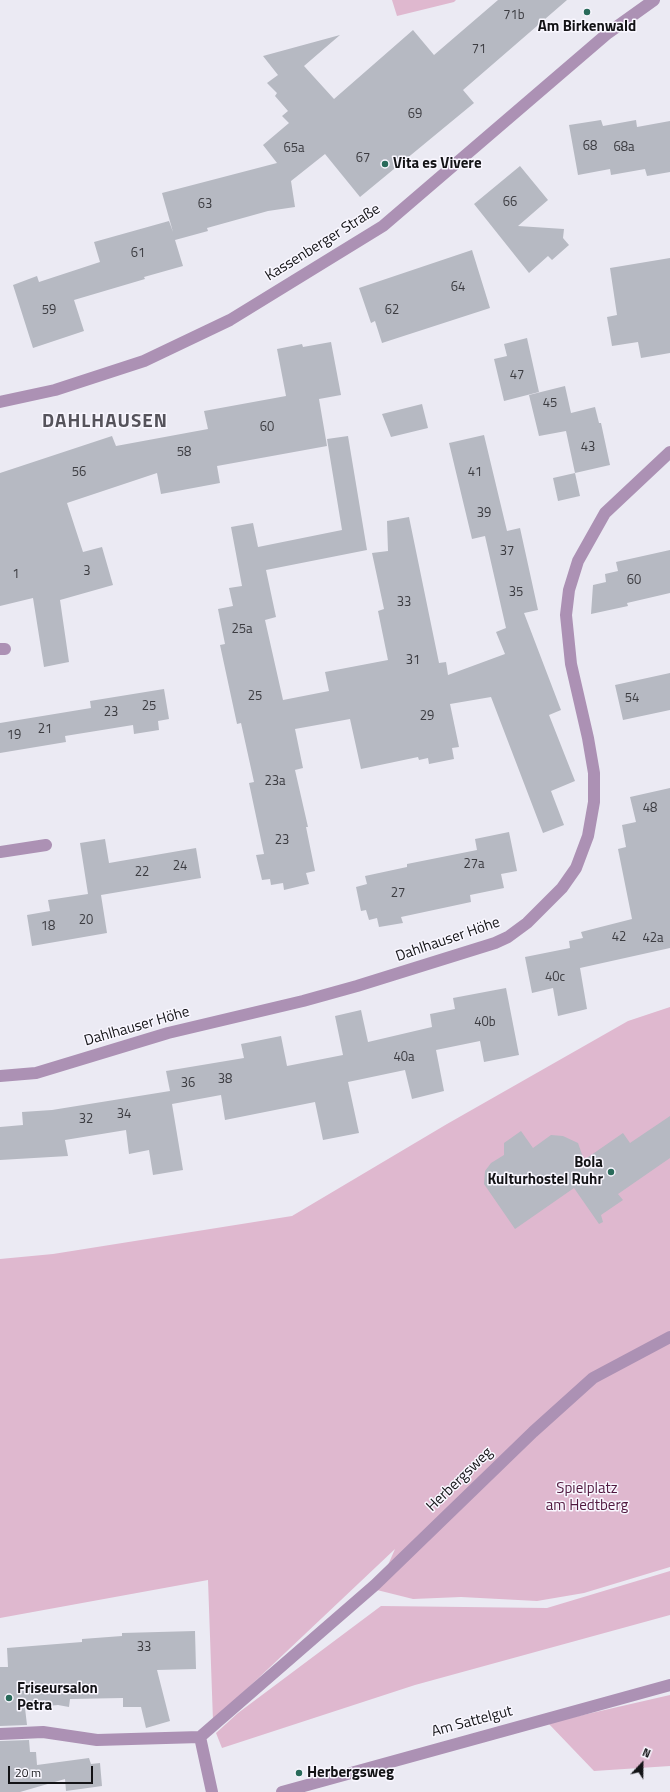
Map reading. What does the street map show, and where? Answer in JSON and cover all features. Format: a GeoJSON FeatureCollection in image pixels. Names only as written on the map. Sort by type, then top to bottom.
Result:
{"type":"FeatureCollection","features":[{"type":"Feature","properties":{"kind":"street","name":"Kassenberger Straße"},"geometry":{"type":"LineString","coordinates":[[0,402],[55,390],[144,361],[230,320],[383,226],[608,33],[654,0]]}},
{"type":"Feature","properties":{"kind":"street","name":"Dahlhauser Höhe"},"geometry":{"type":"LineString","coordinates":[[0,1076],[36,1073],[168,1033],[303,1001],[357,986],[495,943],[508,937],[527,923],[562,888],[576,868],[588,836],[594,802],[594,773],[591,752],[571,664],[566,615],[569,590],[578,561],[605,513],[670,452]]}},
{"type":"Feature","properties":{"kind":"street"},"geometry":{"type":"LineString","coordinates":[[0,852],[46,845]]}},
{"type":"Feature","properties":{"kind":"street","name":"Herbergsweg"},"geometry":{"type":"LineString","coordinates":[[200,1737],[375,1585],[533,1432],[593,1378],[670,1336]]}},
{"type":"Feature","properties":{"kind":"street","name":"Am Sattelgut"},"geometry":{"type":"LineString","coordinates":[[282,1792],[670,1685]]}},
{"type":"Feature","properties":{"kind":"street"},"geometry":{"type":"LineString","coordinates":[[0,1734],[43,1732],[97,1740],[200,1737],[212,1792]]}},
{"type":"Feature","properties":{"kind":"green space"},"geometry":{"type":"Polygon","coordinates":[[[392,0],[456,0],[454,2],[397,16],[392,0]]]}},
{"type":"Feature","properties":{"kind":"green space","name":"Spielplatz am Hedtberg"},"geometry":{"type":"Polygon","coordinates":[[[670,1007],[670,1567],[584,1593],[537,1601],[461,1597],[413,1599],[377,1590],[395,1549],[213,1721],[208,1580],[0,1618],[0,1259],[53,1254],[292,1216],[447,1124],[628,1021],[670,1007]]]}},
{"type":"Feature","properties":{"kind":"green space"},"geometry":{"type":"Polygon","coordinates":[[[670,1571],[670,1615],[415,1685],[222,1748],[216,1733],[238,1713],[381,1606],[547,1608],[670,1571]]]}},
{"type":"Feature","properties":{"kind":"green space"},"geometry":{"type":"Polygon","coordinates":[[[670,1695],[670,1766],[594,1771],[548,1723],[670,1695]]]}},
{"type":"Feature","properties":{"kind":"building"},"geometry":{"type":"Polygon","coordinates":[[[498,0],[567,0],[463,90],[474,103],[360,197],[325,154],[291,181],[295,207],[268,211],[207,228],[208,231],[175,240],[183,266],[74,300],[84,331],[33,348],[13,285],[37,276],[39,282],[100,262],[94,242],[169,221],[173,232],[162,193],[277,163],[263,145],[289,123],[282,116],[288,111],[275,96],[277,93],[267,83],[278,75],[263,56],[340,35],[304,66],[334,99],[413,30],[434,55],[498,0]]]}},
{"type":"Feature","properties":{"kind":"building"},"geometry":{"type":"Polygon","coordinates":[[[601,120],[603,126],[636,120],[637,127],[670,121],[670,172],[647,176],[645,169],[611,175],[610,169],[578,175],[569,125],[601,120]]]}},
{"type":"Feature","properties":{"kind":"building"},"geometry":{"type":"Polygon","coordinates":[[[520,166],[548,200],[518,226],[564,229],[563,238],[569,245],[552,260],[548,256],[529,273],[474,204],[520,166]]]}},
{"type":"Feature","properties":{"kind":"building"},"geometry":{"type":"Polygon","coordinates":[[[472,250],[490,308],[382,343],[375,321],[371,323],[359,288],[472,250]]]}},
{"type":"Feature","properties":{"kind":"building"},"geometry":{"type":"Polygon","coordinates":[[[670,258],[670,353],[641,358],[638,342],[612,346],[607,317],[617,315],[610,268],[670,258]]]}},
{"type":"Feature","properties":{"kind":"building"},"geometry":{"type":"Polygon","coordinates":[[[527,338],[539,392],[504,401],[494,359],[507,356],[504,344],[527,338]]]}},
{"type":"Feature","properties":{"kind":"building"},"geometry":{"type":"Polygon","coordinates":[[[331,342],[341,395],[319,399],[327,446],[217,466],[220,483],[161,494],[157,473],[67,503],[83,552],[102,547],[113,585],[60,600],[69,662],[44,667],[33,598],[0,606],[0,473],[112,436],[116,446],[208,429],[204,411],[286,396],[277,349],[302,344],[303,347],[331,342]]]}},
{"type":"Feature","properties":{"kind":"building"},"geometry":{"type":"Polygon","coordinates":[[[565,386],[571,413],[595,407],[599,423],[601,423],[610,465],[575,473],[566,431],[539,436],[529,395],[565,386]]]}},
{"type":"Feature","properties":{"kind":"building"},"geometry":{"type":"Polygon","coordinates":[[[422,404],[428,428],[391,437],[382,414],[422,404]]]}},
{"type":"Feature","properties":{"kind":"building"},"geometry":{"type":"Polygon","coordinates":[[[484,435],[507,531],[520,528],[538,610],[524,613],[561,710],[549,715],[575,781],[551,791],[564,825],[543,833],[491,697],[450,704],[459,747],[452,748],[454,759],[429,764],[428,758],[419,760],[418,757],[361,769],[350,719],[295,729],[303,768],[295,770],[308,827],[306,827],[315,871],[306,873],[309,884],[284,890],[283,883],[271,885],[270,879],[262,880],[256,855],[264,854],[249,783],[254,782],[241,723],[237,724],[220,645],[225,644],[218,609],[233,606],[229,588],[242,586],[231,527],[253,523],[258,547],[342,530],[327,439],[348,436],[367,550],[266,570],[276,617],[265,620],[283,700],[329,691],[325,672],[388,660],[378,611],[384,609],[372,553],[388,551],[387,521],[409,517],[439,663],[446,662],[448,675],[505,654],[496,632],[506,628],[485,536],[472,539],[449,443],[484,435]]]}},
{"type":"Feature","properties":{"kind":"building"},"geometry":{"type":"Polygon","coordinates":[[[575,473],[580,496],[558,501],[553,478],[575,473]]]}},
{"type":"Feature","properties":{"kind":"building"},"geometry":{"type":"Polygon","coordinates":[[[670,550],[670,593],[627,603],[628,606],[591,614],[593,585],[606,582],[605,574],[618,571],[616,562],[670,550]]]}},
{"type":"Feature","properties":{"kind":"building"},"geometry":{"type":"Polygon","coordinates":[[[670,673],[670,710],[623,720],[615,685],[670,673]]]}},
{"type":"Feature","properties":{"kind":"building"},"geometry":{"type":"Polygon","coordinates":[[[164,689],[169,719],[158,721],[159,730],[134,734],[133,725],[65,736],[66,742],[0,753],[0,723],[91,708],[90,701],[164,689]]]}},
{"type":"Feature","properties":{"kind":"building"},"geometry":{"type":"Polygon","coordinates":[[[670,788],[670,948],[580,968],[587,1009],[558,1016],[553,988],[532,993],[525,957],[570,948],[569,941],[583,938],[581,932],[632,919],[618,849],[626,847],[622,825],[636,822],[630,797],[670,788]]]}},
{"type":"Feature","properties":{"kind":"building"},"geometry":{"type":"Polygon","coordinates":[[[509,832],[517,871],[501,874],[504,888],[470,895],[471,902],[401,917],[403,923],[379,927],[377,918],[369,920],[366,910],[361,911],[356,887],[367,884],[365,876],[407,867],[407,864],[477,850],[475,839],[509,832]]]}},
{"type":"Feature","properties":{"kind":"building"},"geometry":{"type":"Polygon","coordinates":[[[105,839],[109,863],[196,848],[201,878],[101,895],[107,933],[32,946],[27,915],[50,911],[48,900],[88,894],[80,843],[105,839]]]}},
{"type":"Feature","properties":{"kind":"building"},"geometry":{"type":"Polygon","coordinates":[[[506,988],[519,1055],[484,1062],[480,1041],[436,1050],[444,1091],[412,1099],[405,1070],[348,1082],[359,1133],[323,1140],[315,1102],[225,1120],[221,1095],[172,1104],[183,1170],[153,1175],[149,1150],[129,1154],[126,1130],[65,1140],[68,1156],[0,1160],[0,1127],[23,1125],[22,1112],[52,1110],[170,1091],[166,1071],[244,1058],[241,1044],[281,1036],[287,1066],[343,1055],[335,1016],[361,1010],[368,1042],[432,1027],[430,1014],[455,1009],[453,998],[506,988]]]}},
{"type":"Feature","properties":{"kind":"building"},"geometry":{"type":"Polygon","coordinates":[[[670,1116],[670,1158],[618,1194],[623,1200],[601,1215],[603,1222],[599,1224],[574,1188],[515,1229],[484,1184],[485,1171],[491,1163],[504,1155],[504,1143],[521,1131],[533,1148],[551,1135],[563,1136],[578,1143],[584,1160],[623,1133],[630,1143],[670,1116]]]}},
{"type":"Feature","properties":{"kind":"building"},"geometry":{"type":"Polygon","coordinates":[[[195,1631],[196,1669],[157,1670],[170,1721],[146,1728],[141,1707],[123,1707],[123,1698],[70,1699],[69,1707],[58,1705],[25,1708],[27,1725],[0,1726],[0,1667],[8,1667],[7,1648],[82,1642],[82,1639],[122,1636],[122,1633],[195,1631]]]}},
{"type":"Feature","properties":{"kind":"building"},"geometry":{"type":"Polygon","coordinates":[[[29,1740],[30,1752],[36,1752],[37,1765],[89,1758],[91,1764],[100,1763],[102,1786],[66,1791],[65,1779],[20,1792],[0,1792],[0,1741],[29,1740]]]}},
{"type":"Feature","properties":{"kind":"place","name":"Am Birkenwald"},"geometry":{"type":"Point","coordinates":[587,12]}},
{"type":"Feature","properties":{"kind":"place","name":"Vita es Vivere"},"geometry":{"type":"Point","coordinates":[385,164]}},
{"type":"Feature","properties":{"kind":"place","name":"Bola Kulturhostel Ruhr"},"geometry":{"type":"Point","coordinates":[611,1172]}},
{"type":"Feature","properties":{"kind":"place","name":"Friseursalon Petra"},"geometry":{"type":"Point","coordinates":[9,1698]}},
{"type":"Feature","properties":{"kind":"place","name":"Herbergsweg"},"geometry":{"type":"Point","coordinates":[299,1773]}},
{"type":"Feature","properties":{"kind":"district","name":"DAHLHAUSEN"},"geometry":{"type":"Point","coordinates":[105,422]}}]}
